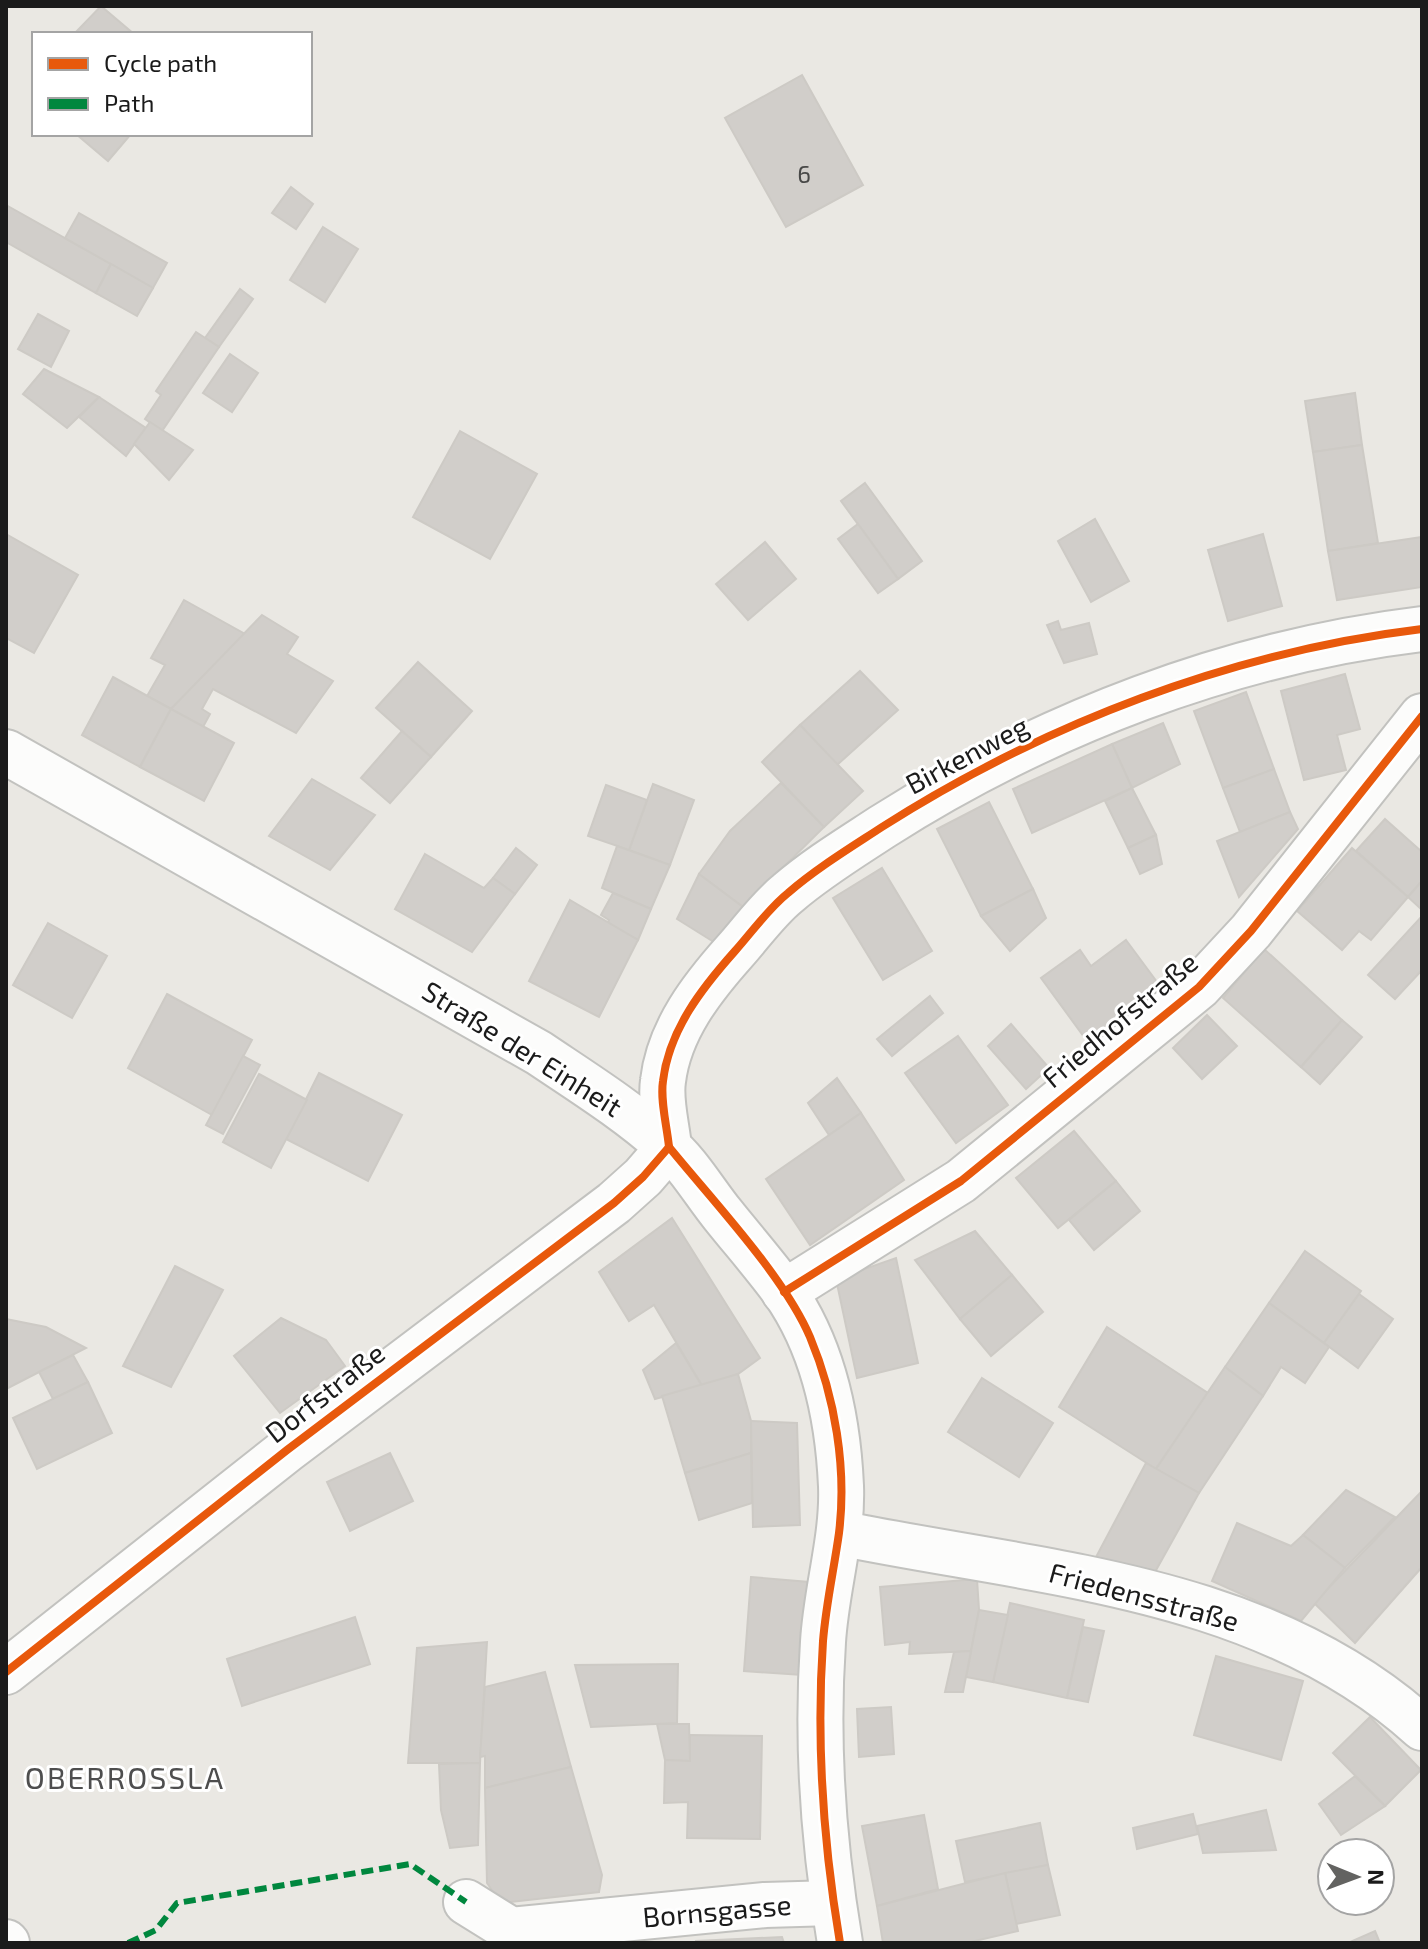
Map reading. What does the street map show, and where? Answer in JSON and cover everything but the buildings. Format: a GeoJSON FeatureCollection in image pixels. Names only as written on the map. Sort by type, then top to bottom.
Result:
{"type":"FeatureCollection","features":[{"type":"Feature","properties":{"kind":"street","name":"Birkenweg"},"geometry":{"type":"LineString","coordinates":[[669,1147],[662,1082],[674,1040],[700,990],[786,894],[836,857],[930,797],[1051,736],[1148,697],[1231,666],[1339,641],[1422,629]]}},
{"type":"Feature","properties":{"kind":"street","name":"Friedhofstraße"},"geometry":{"type":"LineString","coordinates":[[784,1292],[961,1181],[1199,987],[1251,931],[1422,716]]}},
{"type":"Feature","properties":{"kind":"street","name":"Straße der Einheit"},"geometry":{"type":"LineString","coordinates":[[6,752],[539,1053],[602,1094],[669,1147],[784,1292],[809,1336],[830,1398],[841,1489],[839,1533],[823,1641],[818,1759],[836,1923]]}},
{"type":"Feature","properties":{"kind":"street","name":"Dorfstraße"},"geometry":{"type":"LineString","coordinates":[[6,1672],[287,1450],[614,1203],[643,1177],[669,1147]]}},
{"type":"Feature","properties":{"kind":"street","name":"Friedensstraße"},"geometry":{"type":"LineString","coordinates":[[839,1533],[1082,1576],[1223,1612],[1351,1671],[1422,1728]]}},
{"type":"Feature","properties":{"kind":"street","name":"Bornsgasse"},"geometry":{"type":"LineString","coordinates":[[466,1902],[511,1930],[765,1905],[836,1923]]}},
{"type":"Feature","properties":{"kind":"marked path"},"geometry":{"type":"LineString","coordinates":[[128,1943],[156,1930],[177,1903],[410,1864],[466,1902]]}},
{"type":"Feature","properties":{"kind":"cycle path"},"geometry":{"type":"LineString","coordinates":[[669,1147],[663,1081],[672,1044],[689,1011],[711,980],[774,906],[834,858],[944,790],[1008,756],[1141,698],[1280,655],[1422,629]]}},
{"type":"Feature","properties":{"kind":"cycle path"},"geometry":{"type":"LineString","coordinates":[[784,1292],[961,1181],[1199,987],[1251,931],[1422,716]]}},
{"type":"Feature","properties":{"kind":"cycle path"},"geometry":{"type":"LineString","coordinates":[[669,1147],[746,1239],[798,1313],[819,1360],[832,1408],[840,1458],[841,1508],[823,1641],[820,1717],[825,1830],[840,1943]]}},
{"type":"Feature","properties":{"kind":"cycle path"},"geometry":{"type":"LineString","coordinates":[[6,1672],[287,1450],[614,1203],[643,1177],[669,1147]]}},
{"type":"Feature","properties":{"kind":"district","name":"OBERROSSLA"},"geometry":{"type":"Point","coordinates":[125,1779]}}]}
